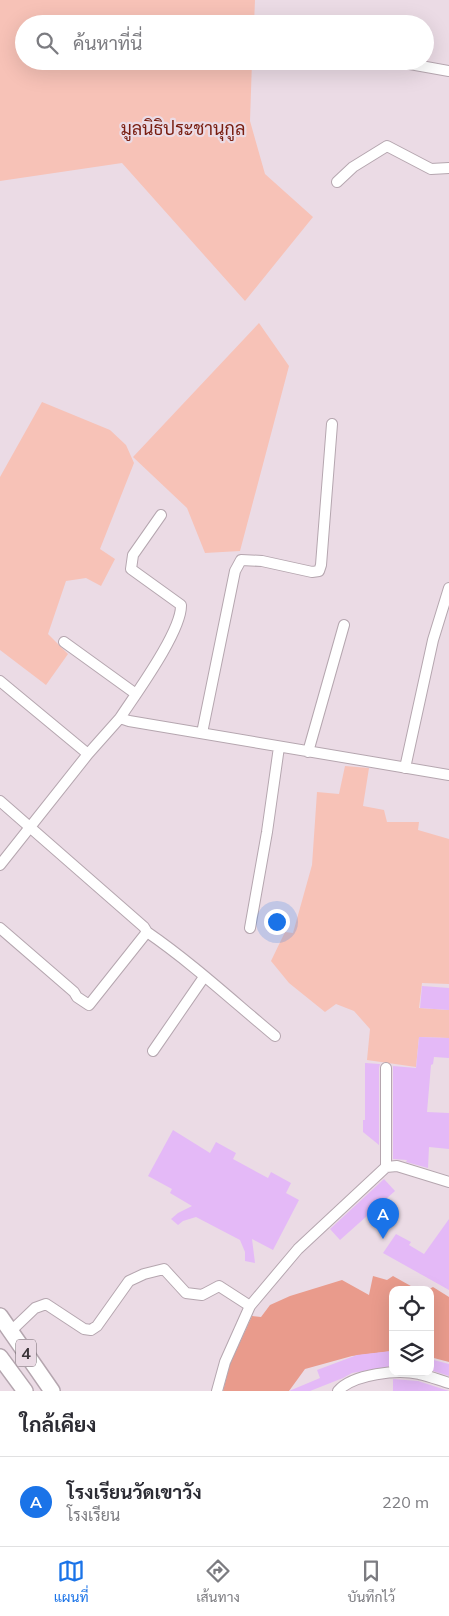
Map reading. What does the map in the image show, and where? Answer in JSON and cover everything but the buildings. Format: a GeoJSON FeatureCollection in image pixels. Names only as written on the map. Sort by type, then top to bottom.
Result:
{"type":"FeatureCollection","features":[{"type":"Feature","properties":{"kind":"highway","name":"4"},"geometry":{"type":"LineString","coordinates":[[0,1316],[52,1391]]}},
{"type":"Feature","properties":{"kind":"highway","name":"4"},"geometry":{"type":"LineString","coordinates":[[0,1357],[25,1391]]}},
{"type":"Feature","properties":{"kind":"street"},"geometry":{"type":"LineString","coordinates":[[434,68],[449,71]]}},
{"type":"Feature","properties":{"kind":"street"},"geometry":{"type":"LineString","coordinates":[[337,182],[353,168],[388,146],[431,169],[449,168]]}},
{"type":"Feature","properties":{"kind":"street"},"geometry":{"type":"LineString","coordinates":[[202,733],[235,571],[241,560],[262,561],[312,572],[319,571],[332,424]]}},
{"type":"Feature","properties":{"kind":"street"},"geometry":{"type":"LineString","coordinates":[[0,865],[88,754],[120,718],[176,628],[181,605],[130,569],[133,555],[162,515]]}},
{"type":"Feature","properties":{"kind":"street"},"geometry":{"type":"LineString","coordinates":[[405,768],[433,640],[449,588]]}},
{"type":"Feature","properties":{"kind":"street"},"geometry":{"type":"LineString","coordinates":[[308,752],[344,625]]}},
{"type":"Feature","properties":{"kind":"street"},"geometry":{"type":"LineString","coordinates":[[64,642],[136,694]]}},
{"type":"Feature","properties":{"kind":"street"},"geometry":{"type":"LineString","coordinates":[[0,681],[88,754]]}},
{"type":"Feature","properties":{"kind":"street"},"geometry":{"type":"LineString","coordinates":[[120,718],[129,722],[449,775]]}},
{"type":"Feature","properties":{"kind":"street"},"geometry":{"type":"LineString","coordinates":[[250,928],[267,832],[279,747]]}},
{"type":"Feature","properties":{"kind":"street"},"geometry":{"type":"LineString","coordinates":[[0,801],[144,927],[147,932],[177,952],[275,1036]]}},
{"type":"Feature","properties":{"kind":"street"},"geometry":{"type":"LineString","coordinates":[[0,928],[74,992],[77,997],[89,1005],[147,932]]}},
{"type":"Feature","properties":{"kind":"street"},"geometry":{"type":"LineString","coordinates":[[154,1051],[204,977]]}},
{"type":"Feature","properties":{"kind":"street"},"geometry":{"type":"LineString","coordinates":[[386,1068],[386,1167]]}},
{"type":"Feature","properties":{"kind":"street"},"geometry":{"type":"LineString","coordinates":[[217,1391],[225,1362],[250,1306],[298,1249],[386,1167],[397,1166],[449,1182]]}},
{"type":"Feature","properties":{"kind":"street"},"geometry":{"type":"LineString","coordinates":[[11,1331],[35,1308],[46,1304],[84,1329],[91,1330],[97,1326],[129,1281],[144,1274],[164,1269],[186,1293],[202,1295],[220,1286],[250,1306]]}},
{"type":"Feature","properties":{"kind":"street"},"geometry":{"type":"LineString","coordinates":[[338,1391],[342,1387],[365,1376],[380,1374],[418,1373],[449,1383]]}},
{"type":"Feature","properties":{"kind":"green space","name":"มูลนิธิประชานุกูล"},"geometry":{"type":"Polygon","coordinates":[[[0,0],[255,0],[254,15],[15,15],[15,70],[252,70],[250,121],[265,174],[313,217],[245,301],[122,163],[0,181],[0,0]]]}},
{"type":"Feature","properties":{"kind":"green space"},"geometry":{"type":"Polygon","coordinates":[[[259,323],[289,366],[240,551],[205,553],[187,508],[133,457],[259,323]]]}},
{"type":"Feature","properties":{"kind":"green space"},"geometry":{"type":"Polygon","coordinates":[[[42,402],[110,430],[126,445],[134,463],[100,549],[115,559],[101,586],[86,578],[66,581],[48,634],[68,654],[46,685],[0,650],[0,477],[42,402]]]}},
{"type":"Feature","properties":{"kind":"green space"},"geometry":{"type":"Polygon","coordinates":[[[345,766],[369,768],[363,806],[384,810],[387,822],[419,822],[418,830],[449,839],[449,984],[422,983],[419,1008],[449,1010],[449,1038],[419,1037],[416,1067],[367,1060],[370,1029],[354,1011],[336,1004],[325,1012],[289,983],[271,961],[285,932],[293,933],[312,865],[317,792],[339,794],[345,766]]]}},
{"type":"Feature","properties":{"kind":"shaded area"},"geometry":{"type":"Polygon","coordinates":[[[373,1276],[387,1280],[393,1276],[411,1286],[389,1286],[389,1351],[352,1356],[305,1369],[289,1391],[223,1391],[230,1364],[252,1316],[261,1317],[270,1305],[290,1296],[342,1280],[369,1295],[373,1276]]]}},
{"type":"Feature","properties":{"kind":"shaded area"},"geometry":{"type":"Polygon","coordinates":[[[434,1288],[449,1297],[449,1362],[434,1358],[434,1288]]]}},
{"type":"Feature","properties":{"kind":"place","name":"โรงเรียนวัดเขาวัง"},"geometry":{"type":"Point","coordinates":[383,1239]}}]}
